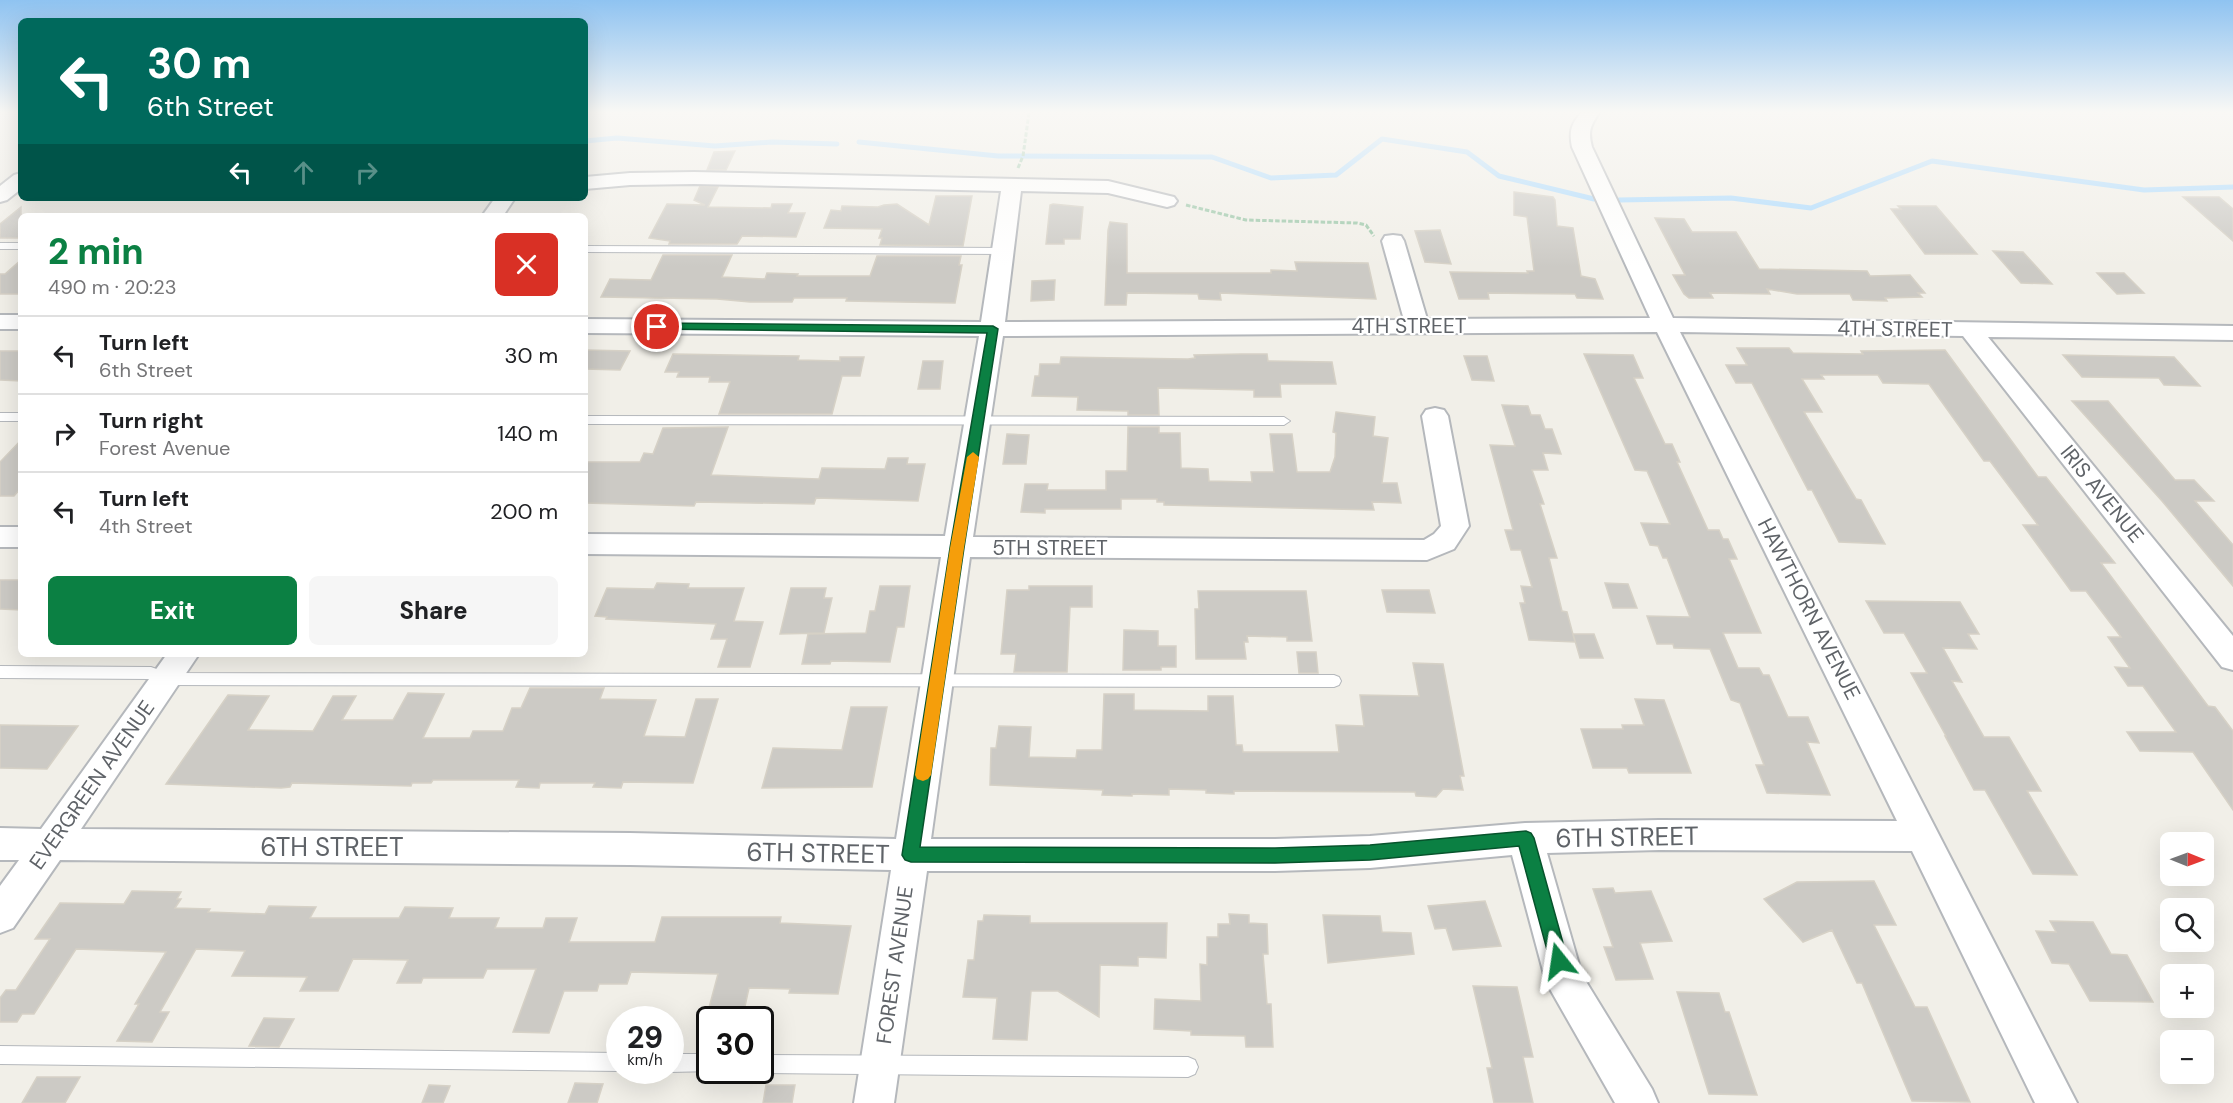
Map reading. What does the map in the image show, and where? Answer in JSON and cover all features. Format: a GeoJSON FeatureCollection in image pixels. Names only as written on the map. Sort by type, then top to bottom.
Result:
{"type":"FeatureCollection","features":[{"type":"Feature","properties":{"kind":"street","name":"HAWTHORN AVENUE"},"geometry":{"type":"LineString","coordinates":[[1590,164],[1665,324],[2057,1103]]}},
{"type":"Feature","properties":{"kind":"street"},"geometry":{"type":"LineString","coordinates":[[588,183],[630,179],[694,178],[1121,189],[1167,201]]}},
{"type":"Feature","properties":{"kind":"street"},"geometry":{"type":"LineString","coordinates":[[0,179],[18,179]]}},
{"type":"Feature","properties":{"kind":"street"},"geometry":{"type":"LineString","coordinates":[[0,196],[18,181]]}},
{"type":"Feature","properties":{"kind":"street","name":"FOREST AVENUE"},"geometry":{"type":"LineString","coordinates":[[874,1103],[957,548],[993,329],[1012,186]]}},
{"type":"Feature","properties":{"kind":"street"},"geometry":{"type":"LineString","coordinates":[[1394,244],[1417,326]]}},
{"type":"Feature","properties":{"kind":"street"},"geometry":{"type":"LineString","coordinates":[[0,322],[18,322]]}},
{"type":"Feature","properties":{"kind":"street","name":"4TH STREET"},"geometry":{"type":"LineString","coordinates":[[588,326],[993,329],[1665,324],[2233,333]]}},
{"type":"Feature","properties":{"kind":"street","name":"IRIS AVENUE"},"geometry":{"type":"LineString","coordinates":[[1970,330],[2233,658]]}},
{"type":"Feature","properties":{"kind":"street","name":"5TH STREET"},"geometry":{"type":"LineString","coordinates":[[588,544],[1427,550],[1443,544],[1450,538],[1455,526],[1435,416]]}},
{"type":"Feature","properties":{"kind":"street"},"geometry":{"type":"LineString","coordinates":[[0,537],[18,537]]}},
{"type":"Feature","properties":{"kind":"street","name":"EVERGREEN AVENUE"},"geometry":{"type":"LineString","coordinates":[[0,916],[175,666]]}},
{"type":"Feature","properties":{"kind":"street","name":"6TH STREET"},"geometry":{"type":"LineString","coordinates":[[0,844],[618,849],[911,855],[1287,855],[1370,852],[1526,838],[1659,835],[1923,837]]}},
{"type":"Feature","properties":{"kind":"street"},"geometry":{"type":"LineString","coordinates":[[1526,838],[1564,982],[1638,1103]]}},
{"type":"Feature","properties":{"kind":"lane"},"geometry":{"type":"LineString","coordinates":[[0,246],[18,246]]}},
{"type":"Feature","properties":{"kind":"lane"},"geometry":{"type":"LineString","coordinates":[[588,249],[1003,251]]}},
{"type":"Feature","properties":{"kind":"lane"},"geometry":{"type":"LineString","coordinates":[[0,417],[18,417]]}},
{"type":"Feature","properties":{"kind":"lane"},"geometry":{"type":"LineString","coordinates":[[588,420],[1284,421]]}},
{"type":"Feature","properties":{"kind":"lane"},"geometry":{"type":"LineString","coordinates":[[0,672],[151,673],[175,666],[937,681],[1334,681]]}},
{"type":"Feature","properties":{"kind":"lane"},"geometry":{"type":"LineString","coordinates":[[0,1055],[606,1062]]}},
{"type":"Feature","properties":{"kind":"lane"},"geometry":{"type":"LineString","coordinates":[[774,1064],[1188,1067]]}},
{"type":"Feature","properties":{"kind":"path"},"geometry":{"type":"LineString","coordinates":[[1012,186],[1020,164]]}},
{"type":"Feature","properties":{"kind":"path"},"geometry":{"type":"LineString","coordinates":[[1167,201],[1246,220],[1357,223],[1366,225],[1375,239],[1385,245],[1394,244]]}},
{"type":"Feature","properties":{"kind":"building"},"geometry":{"type":"Polygon","coordinates":[[[709,164],[729,164],[726,170],[707,170],[709,164]]]}},
{"type":"Feature","properties":{"kind":"building"},"geometry":{"type":"Polygon","coordinates":[[[700,186],[718,187],[708,207],[771,208],[772,204],[792,204],[788,213],[805,213],[796,237],[742,236],[737,244],[669,244],[670,241],[649,238],[667,204],[705,205],[694,200],[700,186]]]}},
{"type":"Feature","properties":{"kind":"building"},"geometry":{"type":"Polygon","coordinates":[[[1514,192],[1553,197],[1557,226],[1573,228],[1581,276],[1595,279],[1603,299],[1577,298],[1575,294],[1488,293],[1489,299],[1459,299],[1450,272],[1528,273],[1527,271],[1534,271],[1527,217],[1514,215],[1514,192]]]}},
{"type":"Feature","properties":{"kind":"building"},"geometry":{"type":"Polygon","coordinates":[[[936,196],[972,196],[963,246],[880,245],[882,238],[879,238],[882,229],[824,228],[831,210],[841,211],[842,206],[878,207],[897,204],[929,225],[936,196]]]}},
{"type":"Feature","properties":{"kind":"building"},"geometry":{"type":"Polygon","coordinates":[[[2183,197],[2219,197],[2233,209],[2233,241],[2183,197]]]}},
{"type":"Feature","properties":{"kind":"building"},"geometry":{"type":"Polygon","coordinates":[[[1050,205],[1083,207],[1080,239],[1064,239],[1064,244],[1046,244],[1050,205]]]}},
{"type":"Feature","properties":{"kind":"building"},"geometry":{"type":"Polygon","coordinates":[[[1898,206],[1936,206],[1977,254],[1925,254],[1891,209],[1901,209],[1898,206]]]}},
{"type":"Feature","properties":{"kind":"building"},"geometry":{"type":"Polygon","coordinates":[[[21,207],[21,213],[18,213],[18,238],[0,238],[0,224],[21,207]]]}},
{"type":"Feature","properties":{"kind":"building"},"geometry":{"type":"Polygon","coordinates":[[[1655,218],[1684,219],[1692,232],[1736,232],[1759,269],[1867,271],[1870,276],[1910,275],[1925,293],[1918,293],[1922,297],[1885,298],[1887,301],[1853,300],[1850,294],[1797,294],[1767,289],[1770,294],[1710,293],[1713,298],[1689,298],[1684,294],[1673,275],[1685,275],[1655,218]]]}},
{"type":"Feature","properties":{"kind":"building"},"geometry":{"type":"Polygon","coordinates":[[[1110,222],[1127,224],[1127,273],[1271,273],[1271,270],[1297,271],[1295,262],[1368,263],[1376,299],[1220,293],[1221,300],[1199,299],[1198,294],[1127,293],[1126,305],[1105,305],[1110,222]]]}},
{"type":"Feature","properties":{"kind":"building"},"geometry":{"type":"Polygon","coordinates":[[[1440,230],[1451,264],[1425,262],[1415,231],[1440,230]]]}},
{"type":"Feature","properties":{"kind":"building"},"geometry":{"type":"Polygon","coordinates":[[[1993,251],[2023,252],[2052,284],[2021,283],[1993,251]]]}},
{"type":"Feature","properties":{"kind":"building"},"geometry":{"type":"Polygon","coordinates":[[[663,255],[732,255],[722,277],[765,279],[767,273],[798,274],[797,276],[870,276],[877,256],[961,256],[959,265],[962,265],[955,303],[846,301],[847,298],[794,298],[792,302],[750,302],[717,299],[601,297],[610,279],[651,280],[663,255]]]}},
{"type":"Feature","properties":{"kind":"building"},"geometry":{"type":"Polygon","coordinates":[[[18,263],[18,294],[0,294],[0,274],[5,274],[18,263]]]}},
{"type":"Feature","properties":{"kind":"building"},"geometry":{"type":"Polygon","coordinates":[[[2097,273],[2124,273],[2144,293],[2117,294],[2097,273]]]}},
{"type":"Feature","properties":{"kind":"building"},"geometry":{"type":"Polygon","coordinates":[[[1055,280],[1054,300],[1031,301],[1032,281],[1055,280]]]}},
{"type":"Feature","properties":{"kind":"building"},"geometry":{"type":"Polygon","coordinates":[[[1737,348],[1789,348],[1793,353],[1863,354],[1861,351],[1945,350],[2038,477],[2046,477],[2115,563],[2101,563],[2208,706],[2215,707],[2233,731],[2233,810],[2193,752],[2140,751],[2127,732],[2176,732],[2143,686],[2128,686],[2115,667],[2130,668],[2108,637],[2121,637],[2086,591],[2071,591],[2023,525],[2038,525],[1990,461],[1984,461],[1929,384],[1883,383],[1878,375],[1821,375],[1824,379],[1802,379],[1822,412],[1804,412],[1856,499],[1861,500],[1885,544],[1839,542],[1812,490],[1808,490],[1752,383],[1736,383],[1726,365],[1747,365],[1737,348]]]}},
{"type":"Feature","properties":{"kind":"building"},"geometry":{"type":"Polygon","coordinates":[[[588,350],[630,351],[620,370],[588,369],[588,350]]]}},
{"type":"Feature","properties":{"kind":"building"},"geometry":{"type":"Polygon","coordinates":[[[0,351],[18,351],[18,381],[0,380],[0,351]]]}},
{"type":"Feature","properties":{"kind":"building"},"geometry":{"type":"Polygon","coordinates":[[[673,354],[799,356],[798,360],[840,361],[840,357],[864,357],[860,376],[842,376],[832,414],[719,414],[730,382],[709,382],[710,377],[677,377],[679,372],[665,372],[673,354]]]}},
{"type":"Feature","properties":{"kind":"building"},"geometry":{"type":"Polygon","coordinates":[[[1267,354],[1268,361],[1332,362],[1336,384],[1280,384],[1281,397],[1254,397],[1254,390],[1158,388],[1159,415],[1128,415],[1128,411],[1077,410],[1078,397],[1032,396],[1035,376],[1039,376],[1040,364],[1060,364],[1061,357],[1188,359],[1195,358],[1194,355],[1267,354]]]}},
{"type":"Feature","properties":{"kind":"building"},"geometry":{"type":"Polygon","coordinates":[[[1584,354],[1633,355],[1643,378],[1634,378],[1665,444],[1672,444],[1680,462],[1677,462],[1708,530],[1719,530],[1723,539],[1728,539],[1737,559],[1729,559],[1761,633],[1723,633],[1738,668],[1759,668],[1763,675],[1769,675],[1788,717],[1808,717],[1819,743],[1807,742],[1830,795],[1767,793],[1756,765],[1764,765],[1740,703],[1731,700],[1710,649],[1674,648],[1673,644],[1657,644],[1647,616],[1690,617],[1667,558],[1663,558],[1658,546],[1650,545],[1641,523],[1670,524],[1647,471],[1635,470],[1584,354]]]}},
{"type":"Feature","properties":{"kind":"building"},"geometry":{"type":"Polygon","coordinates":[[[2063,355],[2174,357],[2200,386],[2164,385],[2159,378],[2082,377],[2063,355]]]}},
{"type":"Feature","properties":{"kind":"building"},"geometry":{"type":"Polygon","coordinates":[[[1464,356],[1487,356],[1494,381],[1472,380],[1464,356]]]}},
{"type":"Feature","properties":{"kind":"building"},"geometry":{"type":"Polygon","coordinates":[[[923,361],[943,361],[940,389],[918,389],[923,361]]]}},
{"type":"Feature","properties":{"kind":"building"},"geometry":{"type":"Polygon","coordinates":[[[2072,401],[2108,401],[2175,480],[2194,480],[2214,501],[2195,501],[2233,545],[2233,586],[2162,501],[2072,401]]]}},
{"type":"Feature","properties":{"kind":"building"},"geometry":{"type":"Polygon","coordinates":[[[1502,405],[1528,406],[1531,415],[1540,415],[1545,429],[1552,429],[1561,454],[1543,453],[1548,470],[1532,470],[1544,504],[1540,504],[1557,558],[1549,558],[1562,611],[1567,612],[1575,642],[1529,640],[1520,603],[1525,603],[1521,586],[1532,587],[1521,550],[1511,550],[1505,530],[1513,530],[1490,445],[1515,446],[1502,405]]]}},
{"type":"Feature","properties":{"kind":"building"},"geometry":{"type":"Polygon","coordinates":[[[1336,412],[1375,417],[1373,436],[1388,438],[1382,483],[1397,483],[1401,503],[1372,502],[1374,510],[1164,505],[1164,502],[1157,502],[1157,499],[1121,499],[1121,509],[1045,509],[1045,513],[1021,512],[1025,484],[1048,484],[1047,490],[1106,490],[1106,471],[1127,471],[1128,427],[1159,427],[1159,433],[1180,433],[1181,468],[1208,469],[1209,481],[1252,482],[1251,472],[1274,472],[1270,434],[1292,434],[1297,472],[1330,472],[1335,457],[1336,433],[1333,432],[1336,412]]]}},
{"type":"Feature","properties":{"kind":"building"},"geometry":{"type":"Polygon","coordinates":[[[728,427],[711,475],[819,479],[822,468],[885,469],[888,458],[908,458],[907,464],[925,464],[918,501],[816,498],[814,504],[696,502],[694,506],[588,503],[588,462],[640,462],[644,453],[653,454],[663,428],[728,427]]]}},
{"type":"Feature","properties":{"kind":"building"},"geometry":{"type":"Polygon","coordinates":[[[1007,434],[1029,435],[1026,464],[1003,464],[1007,434]]]}},
{"type":"Feature","properties":{"kind":"building"},"geometry":{"type":"Polygon","coordinates":[[[18,443],[18,491],[14,496],[0,496],[0,462],[18,443]]]}},
{"type":"Feature","properties":{"kind":"building"},"geometry":{"type":"Polygon","coordinates":[[[0,580],[18,580],[18,610],[0,609],[0,580]]]}},
{"type":"Feature","properties":{"kind":"building"},"geometry":{"type":"Polygon","coordinates":[[[657,583],[689,584],[688,588],[744,588],[734,621],[763,622],[750,667],[718,667],[727,639],[711,639],[716,624],[606,619],[607,617],[595,616],[607,588],[654,589],[657,583]]]}},
{"type":"Feature","properties":{"kind":"building"},"geometry":{"type":"Polygon","coordinates":[[[1605,583],[1628,584],[1637,608],[1613,608],[1605,583]]]}},
{"type":"Feature","properties":{"kind":"building"},"geometry":{"type":"Polygon","coordinates":[[[880,586],[910,586],[904,627],[897,627],[890,662],[831,661],[830,664],[802,664],[808,634],[866,633],[870,611],[875,611],[880,586]]]}},
{"type":"Feature","properties":{"kind":"building"},"geometry":{"type":"Polygon","coordinates":[[[1029,586],[1092,586],[1092,607],[1070,607],[1067,672],[1014,672],[1016,654],[1001,654],[1007,590],[1029,590],[1029,586]]]}},
{"type":"Feature","properties":{"kind":"building"},"geometry":{"type":"Polygon","coordinates":[[[791,588],[826,588],[824,598],[832,598],[824,633],[780,634],[791,588]]]}},
{"type":"Feature","properties":{"kind":"building"},"geometry":{"type":"Polygon","coordinates":[[[1382,590],[1429,590],[1435,613],[1387,612],[1382,590]]]}},
{"type":"Feature","properties":{"kind":"building"},"geometry":{"type":"Polygon","coordinates":[[[1198,591],[1306,591],[1312,641],[1287,641],[1287,637],[1247,636],[1248,642],[1244,642],[1246,659],[1196,659],[1195,609],[1199,609],[1198,591]]]}},
{"type":"Feature","properties":{"kind":"building"},"geometry":{"type":"Polygon","coordinates":[[[1866,601],[1960,602],[1979,634],[1968,634],[1977,649],[1943,648],[1962,682],[1952,681],[1984,737],[2009,737],[2041,791],[2027,791],[2077,875],[2033,874],[1985,790],[1974,790],[1911,673],[1927,673],[1904,633],[1884,633],[1866,601]]]}},
{"type":"Feature","properties":{"kind":"building"},"geometry":{"type":"Polygon","coordinates":[[[1124,630],[1158,631],[1158,646],[1176,646],[1176,667],[1161,667],[1161,670],[1123,670],[1124,630]]]}},
{"type":"Feature","properties":{"kind":"building"},"geometry":{"type":"Polygon","coordinates":[[[1573,634],[1594,634],[1603,658],[1580,658],[1573,634]]]}},
{"type":"Feature","properties":{"kind":"building"},"geometry":{"type":"Polygon","coordinates":[[[1297,652],[1316,652],[1318,673],[1299,673],[1297,652]]]}},
{"type":"Feature","properties":{"kind":"building"},"geometry":{"type":"Polygon","coordinates":[[[1413,663],[1443,664],[1464,776],[1460,776],[1463,790],[1443,789],[1436,797],[1416,796],[1415,792],[1234,791],[1234,794],[1206,793],[1206,790],[1169,789],[1169,795],[1132,794],[1132,796],[1102,795],[1103,790],[990,785],[991,748],[996,748],[999,726],[1031,727],[1029,757],[1076,758],[1077,750],[1102,750],[1104,694],[1134,694],[1134,710],[1208,711],[1208,696],[1233,696],[1236,745],[1242,745],[1243,752],[1339,752],[1336,725],[1364,726],[1360,695],[1419,696],[1413,663]]]}},
{"type":"Feature","properties":{"kind":"building"},"geometry":{"type":"Polygon","coordinates":[[[530,688],[604,688],[600,699],[656,700],[644,736],[685,737],[696,699],[718,699],[693,783],[623,782],[621,788],[593,787],[595,783],[540,783],[539,788],[516,787],[519,780],[433,780],[431,783],[412,783],[411,786],[292,783],[290,787],[281,788],[166,784],[228,695],[269,696],[248,730],[313,731],[333,696],[356,696],[342,720],[393,720],[408,693],[444,694],[423,738],[470,738],[473,731],[503,731],[512,708],[521,708],[530,688]]]}},
{"type":"Feature","properties":{"kind":"building"},"geometry":{"type":"Polygon","coordinates":[[[1635,699],[1664,700],[1691,773],[1629,773],[1627,768],[1593,768],[1581,729],[1623,729],[1622,725],[1644,725],[1635,699]]]}},
{"type":"Feature","properties":{"kind":"building"},"geometry":{"type":"Polygon","coordinates":[[[851,707],[887,707],[872,787],[762,788],[773,748],[842,750],[851,707]]]}},
{"type":"Feature","properties":{"kind":"building"},"geometry":{"type":"Polygon","coordinates":[[[0,725],[78,726],[47,769],[0,768],[0,725]]]}},
{"type":"Feature","properties":{"kind":"building"},"geometry":{"type":"Polygon","coordinates":[[[1874,881],[1896,925],[1874,925],[1915,1007],[1927,1007],[1970,1102],[1912,1101],[1862,983],[1857,983],[1832,930],[1803,942],[1764,899],[1797,882],[1874,881]]]}},
{"type":"Feature","properties":{"kind":"building"},"geometry":{"type":"Polygon","coordinates":[[[1613,888],[1615,893],[1651,891],[1672,941],[1640,943],[1653,979],[1616,980],[1604,947],[1613,947],[1593,889],[1613,888]]]}},
{"type":"Feature","properties":{"kind":"building"},"geometry":{"type":"Polygon","coordinates":[[[132,891],[181,892],[177,899],[181,899],[175,908],[210,909],[208,912],[265,914],[269,906],[316,907],[310,918],[399,918],[405,907],[453,908],[449,918],[499,918],[495,928],[543,928],[546,918],[577,918],[569,942],[655,942],[662,917],[781,917],[780,923],[851,926],[838,994],[789,993],[790,989],[749,988],[745,1006],[709,1006],[718,974],[631,972],[627,984],[599,984],[597,991],[564,991],[549,1033],[513,1032],[536,969],[487,969],[483,978],[423,978],[421,983],[397,983],[408,960],[353,959],[338,991],[300,991],[307,977],[232,976],[245,951],[196,949],[160,1012],[169,1012],[152,1042],[117,1041],[139,1004],[135,1004],[166,952],[76,949],[34,1014],[22,1014],[17,1022],[0,1022],[0,998],[6,990],[16,990],[50,939],[35,939],[60,903],[124,904],[132,891]]]}},
{"type":"Feature","properties":{"kind":"building"},"geometry":{"type":"Polygon","coordinates":[[[1485,901],[1501,946],[1453,950],[1446,928],[1435,929],[1428,906],[1485,901]]]}},
{"type":"Feature","properties":{"kind":"building"},"geometry":{"type":"Polygon","coordinates":[[[1229,914],[1249,915],[1249,923],[1267,924],[1268,954],[1263,954],[1267,1004],[1271,1004],[1273,1047],[1246,1047],[1245,1036],[1191,1035],[1191,1031],[1154,1029],[1155,999],[1201,1001],[1200,964],[1207,965],[1207,937],[1218,937],[1218,924],[1230,924],[1229,914]]]}},
{"type":"Feature","properties":{"kind":"building"},"geometry":{"type":"Polygon","coordinates":[[[984,915],[1030,916],[1030,923],[1167,923],[1166,958],[1138,957],[1138,966],[1100,965],[1099,1017],[1058,991],[1031,991],[1027,1040],[993,1039],[997,998],[963,997],[968,960],[974,960],[978,921],[983,921],[984,915]]]}},
{"type":"Feature","properties":{"kind":"building"},"geometry":{"type":"Polygon","coordinates":[[[1323,915],[1380,916],[1382,932],[1411,933],[1414,954],[1328,963],[1323,915]]]}},
{"type":"Feature","properties":{"kind":"building"},"geometry":{"type":"Polygon","coordinates":[[[2050,921],[2093,922],[2111,954],[2127,955],[2153,1002],[2090,1001],[2069,964],[2052,963],[2036,931],[2056,932],[2050,921]]]}},
{"type":"Feature","properties":{"kind":"building"},"geometry":{"type":"Polygon","coordinates":[[[1473,986],[1517,987],[1533,1057],[1523,1057],[1533,1103],[1494,1103],[1487,1068],[1492,1068],[1473,986]]]}},
{"type":"Feature","properties":{"kind":"building"},"geometry":{"type":"Polygon","coordinates":[[[1677,992],[1719,993],[1725,1012],[1729,1012],[1757,1095],[1709,1094],[1677,992]]]}},
{"type":"Feature","properties":{"kind":"building"},"geometry":{"type":"Polygon","coordinates":[[[264,1018],[294,1019],[279,1047],[249,1046],[264,1018]]]}},
{"type":"Feature","properties":{"kind":"building"},"geometry":{"type":"Polygon","coordinates":[[[37,1077],[80,1077],[65,1103],[22,1103],[37,1077]]]}},
{"type":"Feature","properties":{"kind":"building"},"geometry":{"type":"Polygon","coordinates":[[[575,1083],[603,1084],[597,1103],[568,1103],[575,1083]]]}},
{"type":"Feature","properties":{"kind":"building"},"geometry":{"type":"Polygon","coordinates":[[[429,1085],[450,1086],[443,1103],[422,1103],[429,1085]]]}},
{"type":"Feature","properties":{"kind":"building"},"geometry":{"type":"Polygon","coordinates":[[[766,1085],[795,1085],[792,1103],[763,1103],[766,1085]]]}},
{"type":"Feature","properties":{"kind":"waterway"},"geometry":{"type":"LineString","coordinates":[[1233,164],[1271,178],[1336,175],[1349,164]]}},
{"type":"Feature","properties":{"kind":"waterway"},"geometry":{"type":"LineString","coordinates":[[1484,164],[1499,176],[1594,199]]}},
{"type":"Feature","properties":{"kind":"waterway"},"geometry":{"type":"LineString","coordinates":[[1619,200],[1731,198],[1811,208],[1923,164]]}},
{"type":"Feature","properties":{"kind":"waterway"},"geometry":{"type":"LineString","coordinates":[[1957,164],[2144,190],[2233,187]]}},
{"type":"Feature","properties":{"kind":"slow traffic"},"geometry":{"type":"LineString","coordinates":[[923,775],[973,457]]}},
{"type":"Feature","properties":{"kind":"route"},"geometry":{"type":"LineString","coordinates":[[657,327],[993,329],[957,548],[911,855],[1275,855],[1370,852],[1526,838],[1559,961]]}}]}
